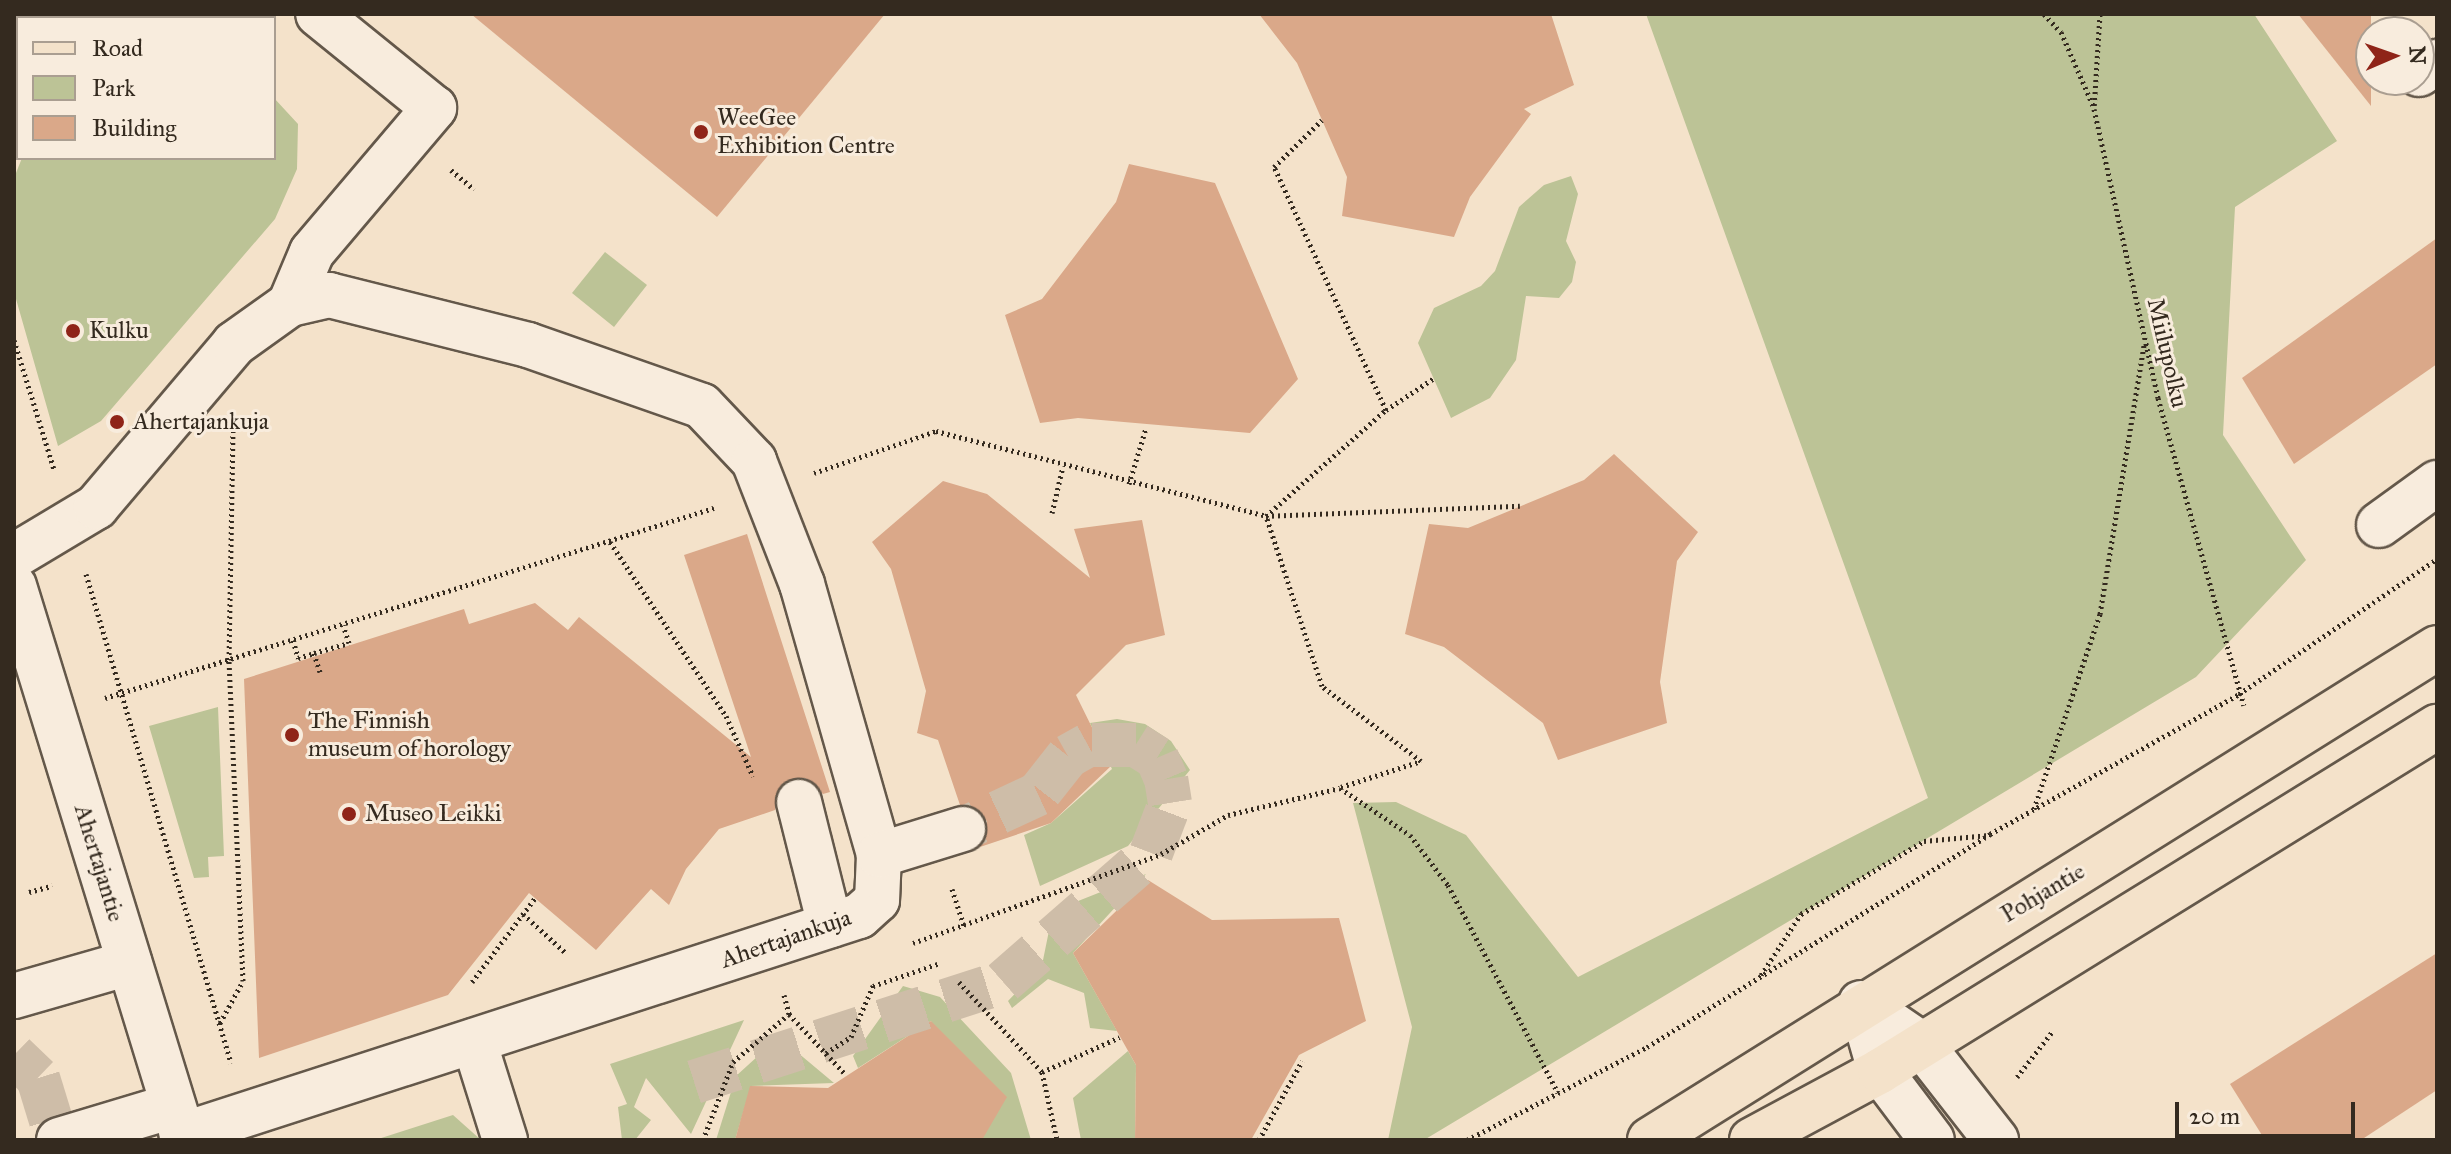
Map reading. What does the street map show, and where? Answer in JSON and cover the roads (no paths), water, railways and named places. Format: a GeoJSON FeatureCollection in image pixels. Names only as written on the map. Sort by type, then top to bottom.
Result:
{"type":"FeatureCollection","features":[{"type":"Feature","properties":{"kind":"main road","name":"Pohjantie"},"geometry":{"type":"LineString","coordinates":[[1650,1140],[1861,1003],[2437,648]]}},
{"type":"Feature","properties":{"kind":"main road"},"geometry":{"type":"LineString","coordinates":[[1752,1140],[1880,1071],[2437,727]]}},
{"type":"Feature","properties":{"kind":"street"},"geometry":{"type":"LineString","coordinates":[[14,556],[71,525],[96,507],[234,344],[290,304],[312,252],[434,108],[318,14]]}},
{"type":"Feature","properties":{"kind":"street","name":"Ahertajankuja"},"geometry":{"type":"LineString","coordinates":[[59,1140],[179,1127],[248,1114],[830,925],[877,900],[879,855],[802,584],[754,461],[702,406],[528,345],[329,295],[290,304]]}},
{"type":"Feature","properties":{"kind":"street"},"geometry":{"type":"LineString","coordinates":[[2379,525],[2437,483]]}},
{"type":"Feature","properties":{"kind":"street","name":"Ahertajantie"},"geometry":{"type":"LineString","coordinates":[[14,586],[179,1127]]}},
{"type":"Feature","properties":{"kind":"street"},"geometry":{"type":"LineString","coordinates":[[799,802],[830,925]]}},
{"type":"Feature","properties":{"kind":"street"},"geometry":{"type":"LineString","coordinates":[[879,855],[963,829]]}},
{"type":"Feature","properties":{"kind":"street"},"geometry":{"type":"LineString","coordinates":[[14,996],[129,963]]}},
{"type":"Feature","properties":{"kind":"street"},"geometry":{"type":"LineString","coordinates":[[1861,1003],[1921,1044],[1996,1140]]}},
{"type":"Feature","properties":{"kind":"street"},"geometry":{"type":"LineString","coordinates":[[1861,1003],[1880,1071],[1932,1140]]}},
{"type":"Feature","properties":{"kind":"street"},"geometry":{"type":"LineString","coordinates":[[474,1041],[505,1140]]}},
{"type":"Feature","properties":{"kind":"tunnel"},"geometry":{"type":"LineString","coordinates":[[694,1082],[1003,982],[1151,853],[1170,803],[1166,779],[1157,758],[1136,745],[1088,745],[1068,756],[1038,794],[963,829]]}},
{"type":"Feature","properties":{"kind":"tunnel"},"geometry":{"type":"LineString","coordinates":[[14,1055],[38,1078],[56,1137],[45,1140]]}},
{"type":"Feature","properties":{"kind":"place","name":"WeeGee Exhibition Centre"},"geometry":{"type":"Point","coordinates":[701,132]}},
{"type":"Feature","properties":{"kind":"place","name":"Kulku"},"geometry":{"type":"Point","coordinates":[73,331]}},
{"type":"Feature","properties":{"kind":"place","name":"Ahertajankuja"},"geometry":{"type":"Point","coordinates":[117,422]}},
{"type":"Feature","properties":{"kind":"place","name":"The Finnish museum of horology"},"geometry":{"type":"Point","coordinates":[292,735]}},
{"type":"Feature","properties":{"kind":"place","name":"Museo Leikki"},"geometry":{"type":"Point","coordinates":[349,814]}}]}
